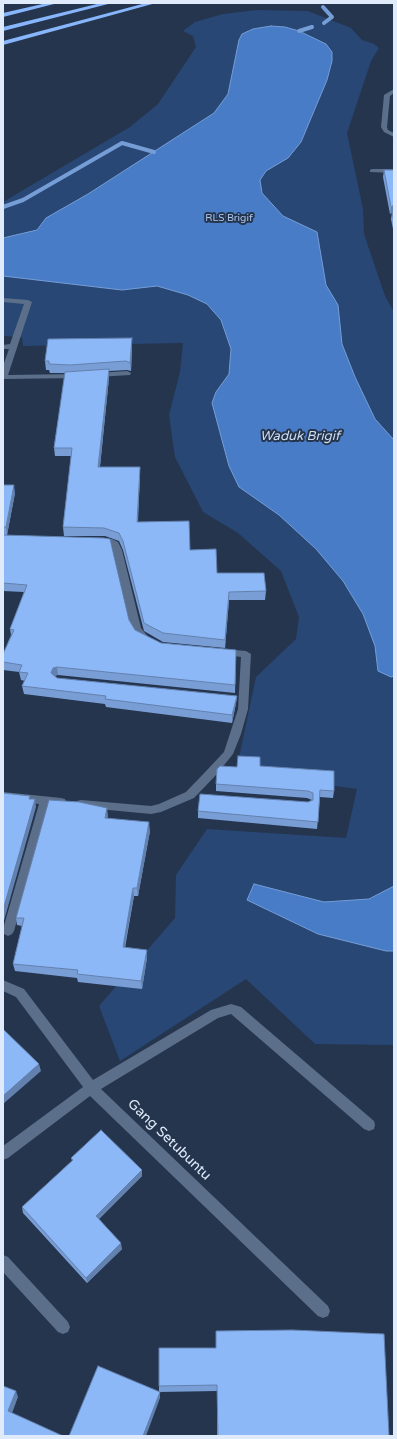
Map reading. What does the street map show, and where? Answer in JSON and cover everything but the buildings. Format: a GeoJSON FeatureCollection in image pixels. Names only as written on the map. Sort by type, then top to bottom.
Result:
{"type":"FeatureCollection","features":[{"type":"Feature","properties":{"kind":"highway"},"geometry":{"type":"LineString","coordinates":[[3,15],[56,3]]}},
{"type":"Feature","properties":{"kind":"highway"},"geometry":{"type":"LineString","coordinates":[[3,29],[109,3]]}},
{"type":"Feature","properties":{"kind":"highway"},"geometry":{"type":"LineString","coordinates":[[3,43],[153,3]]}},
{"type":"Feature","properties":{"kind":"street"},"geometry":{"type":"LineString","coordinates":[[394,90],[387,95],[384,127],[386,131],[394,135]]}},
{"type":"Feature","properties":{"kind":"street"},"geometry":{"type":"LineString","coordinates":[[372,171],[394,170]]}},
{"type":"Feature","properties":{"kind":"street"},"geometry":{"type":"LineString","coordinates":[[3,300],[28,302],[3,376],[71,376],[127,373]]}},
{"type":"Feature","properties":{"kind":"street"},"geometry":{"type":"LineString","coordinates":[[3,347],[13,346]]}},
{"type":"Feature","properties":{"kind":"street"},"geometry":{"type":"LineString","coordinates":[[89,541],[105,541],[115,544],[118,550],[136,628],[139,634],[156,644]]}},
{"type":"Feature","properties":{"kind":"street"},"geometry":{"type":"LineString","coordinates":[[3,796],[151,810],[161,808],[190,795],[228,754],[238,728],[243,709],[240,699],[246,654],[210,651]]}},
{"type":"Feature","properties":{"kind":"street"},"geometry":{"type":"LineString","coordinates":[[190,795],[205,796]]}},
{"type":"Feature","properties":{"kind":"street"},"geometry":{"type":"LineString","coordinates":[[8,931],[45,801]]}},
{"type":"Feature","properties":{"kind":"street","name":"Gang Setubuntu"},"geometry":{"type":"LineString","coordinates":[[3,985],[20,993],[91,1088],[323,1311]]}},
{"type":"Feature","properties":{"kind":"street"},"geometry":{"type":"LineString","coordinates":[[3,1154],[91,1088],[215,1014],[231,1009],[237,1011],[368,1125]]}},
{"type":"Feature","properties":{"kind":"street"},"geometry":{"type":"LineString","coordinates":[[3,1262],[63,1327]]}},
{"type":"Feature","properties":{"kind":"green space","name":"RLS Brigif"},"geometry":{"type":"Polygon","coordinates":[[[257,10],[308,11],[351,28],[362,40],[374,44],[379,48],[371,61],[347,133],[363,209],[364,234],[385,296],[394,312],[394,1045],[315,1044],[246,979],[120,1061],[99,1006],[175,918],[176,875],[207,829],[346,838],[357,789],[236,772],[256,677],[296,639],[299,617],[281,571],[238,533],[203,512],[175,457],[169,415],[180,372],[183,343],[23,346],[22,337],[3,336],[3,202],[130,127],[158,104],[196,47],[193,36],[183,31],[195,22],[223,14],[257,10]]]}},
{"type":"Feature","properties":{"kind":"water","name":"Waduk Brigif"},"geometry":{"type":"Polygon","coordinates":[[[271,26],[285,27],[299,31],[326,44],[332,52],[332,61],[327,80],[301,142],[288,158],[266,171],[260,180],[262,193],[283,216],[317,232],[326,285],[338,305],[342,344],[355,377],[375,419],[394,440],[394,676],[391,677],[378,671],[375,646],[363,614],[343,581],[316,549],[279,515],[239,487],[229,466],[212,403],[216,392],[229,374],[231,349],[221,320],[207,304],[188,295],[157,286],[122,290],[3,276],[3,238],[37,230],[46,218],[88,194],[214,113],[228,94],[239,40],[242,34],[253,29],[271,26]]]}},
{"type":"Feature","properties":{"kind":"water"},"geometry":{"type":"Polygon","coordinates":[[[254,884],[324,902],[369,899],[394,886],[394,951],[386,951],[318,934],[247,900],[254,884]]]}},
{"type":"Feature","properties":{"kind":"waterway"},"geometry":{"type":"LineString","coordinates":[[323,7],[332,17],[324,23]]}},
{"type":"Feature","properties":{"kind":"waterway"},"geometry":{"type":"LineString","coordinates":[[299,31],[312,27]]}},
{"type":"Feature","properties":{"kind":"waterway"},"geometry":{"type":"LineString","coordinates":[[3,207],[23,200],[122,143],[154,152]]}}]}
